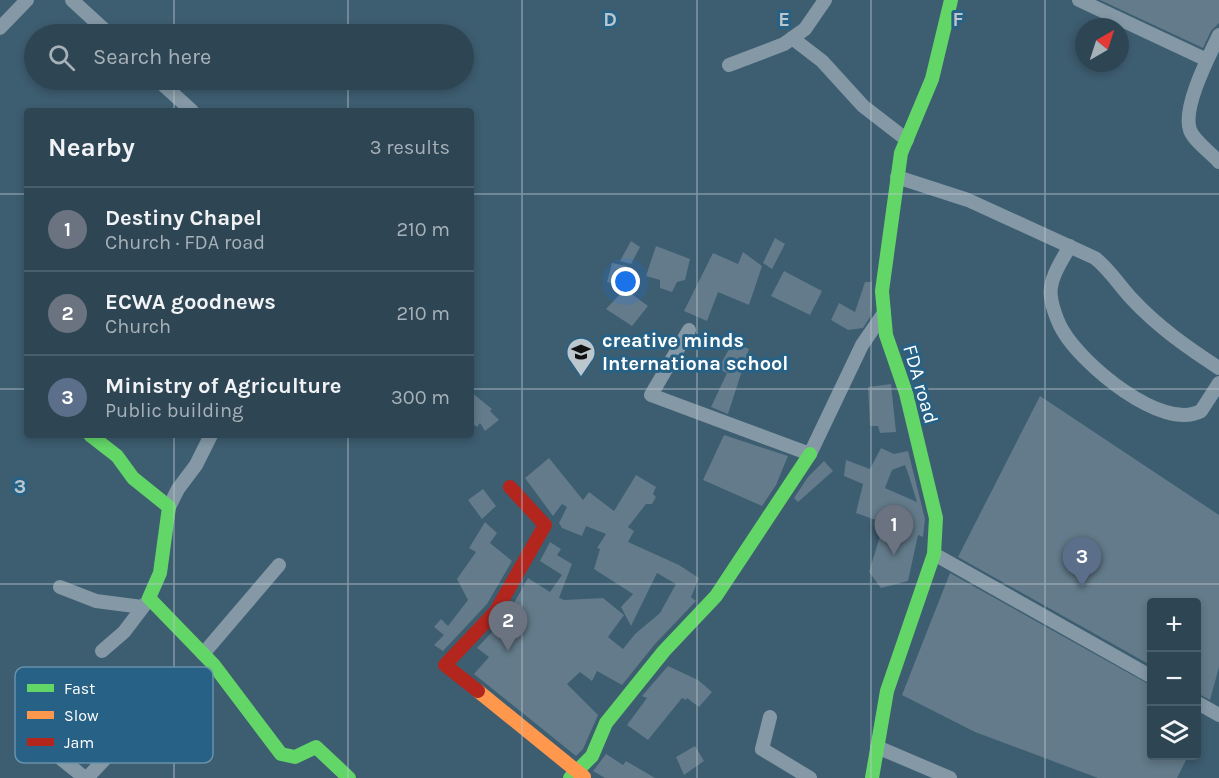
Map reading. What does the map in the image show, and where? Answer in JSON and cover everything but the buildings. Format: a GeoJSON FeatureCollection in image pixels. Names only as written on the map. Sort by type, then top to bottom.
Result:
{"type":"FeatureCollection","features":[{"type":"Feature","properties":{"kind":"street"},"geometry":{"type":"LineString","coordinates":[[0,28],[27,0]]}},
{"type":"Feature","properties":{"kind":"street"},"geometry":{"type":"LineString","coordinates":[[72,0],[98,24]]}},
{"type":"Feature","properties":{"kind":"street"},"geometry":{"type":"LineString","coordinates":[[729,65],[753,57],[792,38],[805,29],[825,0]]}},
{"type":"Feature","properties":{"kind":"street","name":"FDA road"},"geometry":{"type":"LineString","coordinates":[[872,778],[887,691],[934,554],[936,518],[906,393],[886,335],[882,291],[897,177],[907,140],[932,79],[951,0]]}},
{"type":"Feature","properties":{"kind":"street"},"geometry":{"type":"LineString","coordinates":[[1079,0],[1207,60]]}},
{"type":"Feature","properties":{"kind":"street"},"geometry":{"type":"LineString","coordinates":[[1219,35],[1207,60],[1188,114],[1191,131],[1219,162]]}},
{"type":"Feature","properties":{"kind":"street"},"geometry":{"type":"LineString","coordinates":[[792,38],[822,61],[863,106],[907,140]]}},
{"type":"Feature","properties":{"kind":"street"},"geometry":{"type":"LineString","coordinates":[[169,90],[189,108]]}},
{"type":"Feature","properties":{"kind":"street"},"geometry":{"type":"LineString","coordinates":[[897,177],[968,200],[1070,246],[1107,267],[1131,298],[1158,325],[1219,368]]}},
{"type":"Feature","properties":{"kind":"street"},"geometry":{"type":"LineString","coordinates":[[1070,246],[1051,286],[1051,297],[1062,331],[1102,372],[1134,399],[1183,417],[1201,411],[1219,383]]}},
{"type":"Feature","properties":{"kind":"street"},"geometry":{"type":"LineString","coordinates":[[510,487],[545,525],[496,611],[445,665],[577,775],[592,756],[603,735],[606,723],[664,651],[716,596],[810,454],[862,345],[884,313]]}},
{"type":"Feature","properties":{"kind":"street"},"geometry":{"type":"LineString","coordinates":[[689,330],[651,394],[810,454]]}},
{"type":"Feature","properties":{"kind":"street"},"geometry":{"type":"LineString","coordinates":[[94,438],[117,456],[134,478],[169,507]]}},
{"type":"Feature","properties":{"kind":"street"},"geometry":{"type":"LineString","coordinates":[[102,651],[124,632],[146,603],[160,573],[169,507],[178,489],[196,465],[210,438]]}},
{"type":"Feature","properties":{"kind":"street"},"geometry":{"type":"LineString","coordinates":[[934,554],[1147,674]]}},
{"type":"Feature","properties":{"kind":"street"},"geometry":{"type":"LineString","coordinates":[[203,654],[279,565]]}},
{"type":"Feature","properties":{"kind":"street"},"geometry":{"type":"LineString","coordinates":[[60,587],[96,601],[146,603],[203,654],[281,754],[290,758],[300,758],[316,747],[349,778]]}},
{"type":"Feature","properties":{"kind":"street"},"geometry":{"type":"LineString","coordinates":[[1201,704],[1219,715]]}},
{"type":"Feature","properties":{"kind":"street"},"geometry":{"type":"LineString","coordinates":[[770,717],[762,749],[810,778]]}},
{"type":"Feature","properties":{"kind":"street"},"geometry":{"type":"LineString","coordinates":[[877,747],[950,778]]}},
{"type":"Feature","properties":{"kind":"street"},"geometry":{"type":"LineString","coordinates":[[66,763],[80,774],[80,778]]}},
{"type":"Feature","properties":{"kind":"street"},"geometry":{"type":"LineString","coordinates":[[87,778],[101,763]]}},
{"type":"Feature","properties":{"kind":"traffic: fast"},"geometry":{"type":"LineString","coordinates":[[872,778],[887,691],[934,554],[936,518],[906,393],[886,335],[882,291],[901,153],[932,79],[951,0]]}},
{"type":"Feature","properties":{"kind":"traffic: fast"},"geometry":{"type":"LineString","coordinates":[[94,438],[117,456],[133,478],[169,507],[160,573],[149,598],[213,664],[281,754],[295,757],[316,747],[349,778]]}},
{"type":"Feature","properties":{"kind":"traffic: fast"},"geometry":{"type":"LineString","coordinates":[[570,778],[592,756],[606,723],[664,651],[716,596],[810,454]]}},
{"type":"Feature","properties":{"kind":"traffic: slow"},"geometry":{"type":"LineString","coordinates":[[478,691],[584,777]]}},
{"type":"Feature","properties":{"kind":"traffic: jam"},"geometry":{"type":"LineString","coordinates":[[478,691],[445,665],[496,611],[545,525],[510,487]]}},
{"type":"Feature","properties":{"kind":"place","name":"creative minds Internationa school"},"geometry":{"type":"Point","coordinates":[581,378]}},
{"type":"Feature","properties":{"kind":"place","name":"Destiny Chapel"},"geometry":{"type":"Point","coordinates":[894,555]}},
{"type":"Feature","properties":{"kind":"place","name":"Ministry of Agriculture"},"geometry":{"type":"Point","coordinates":[1082,587]}},
{"type":"Feature","properties":{"kind":"place","name":"ECWA goodnews"},"geometry":{"type":"Point","coordinates":[508,651]}}]}
